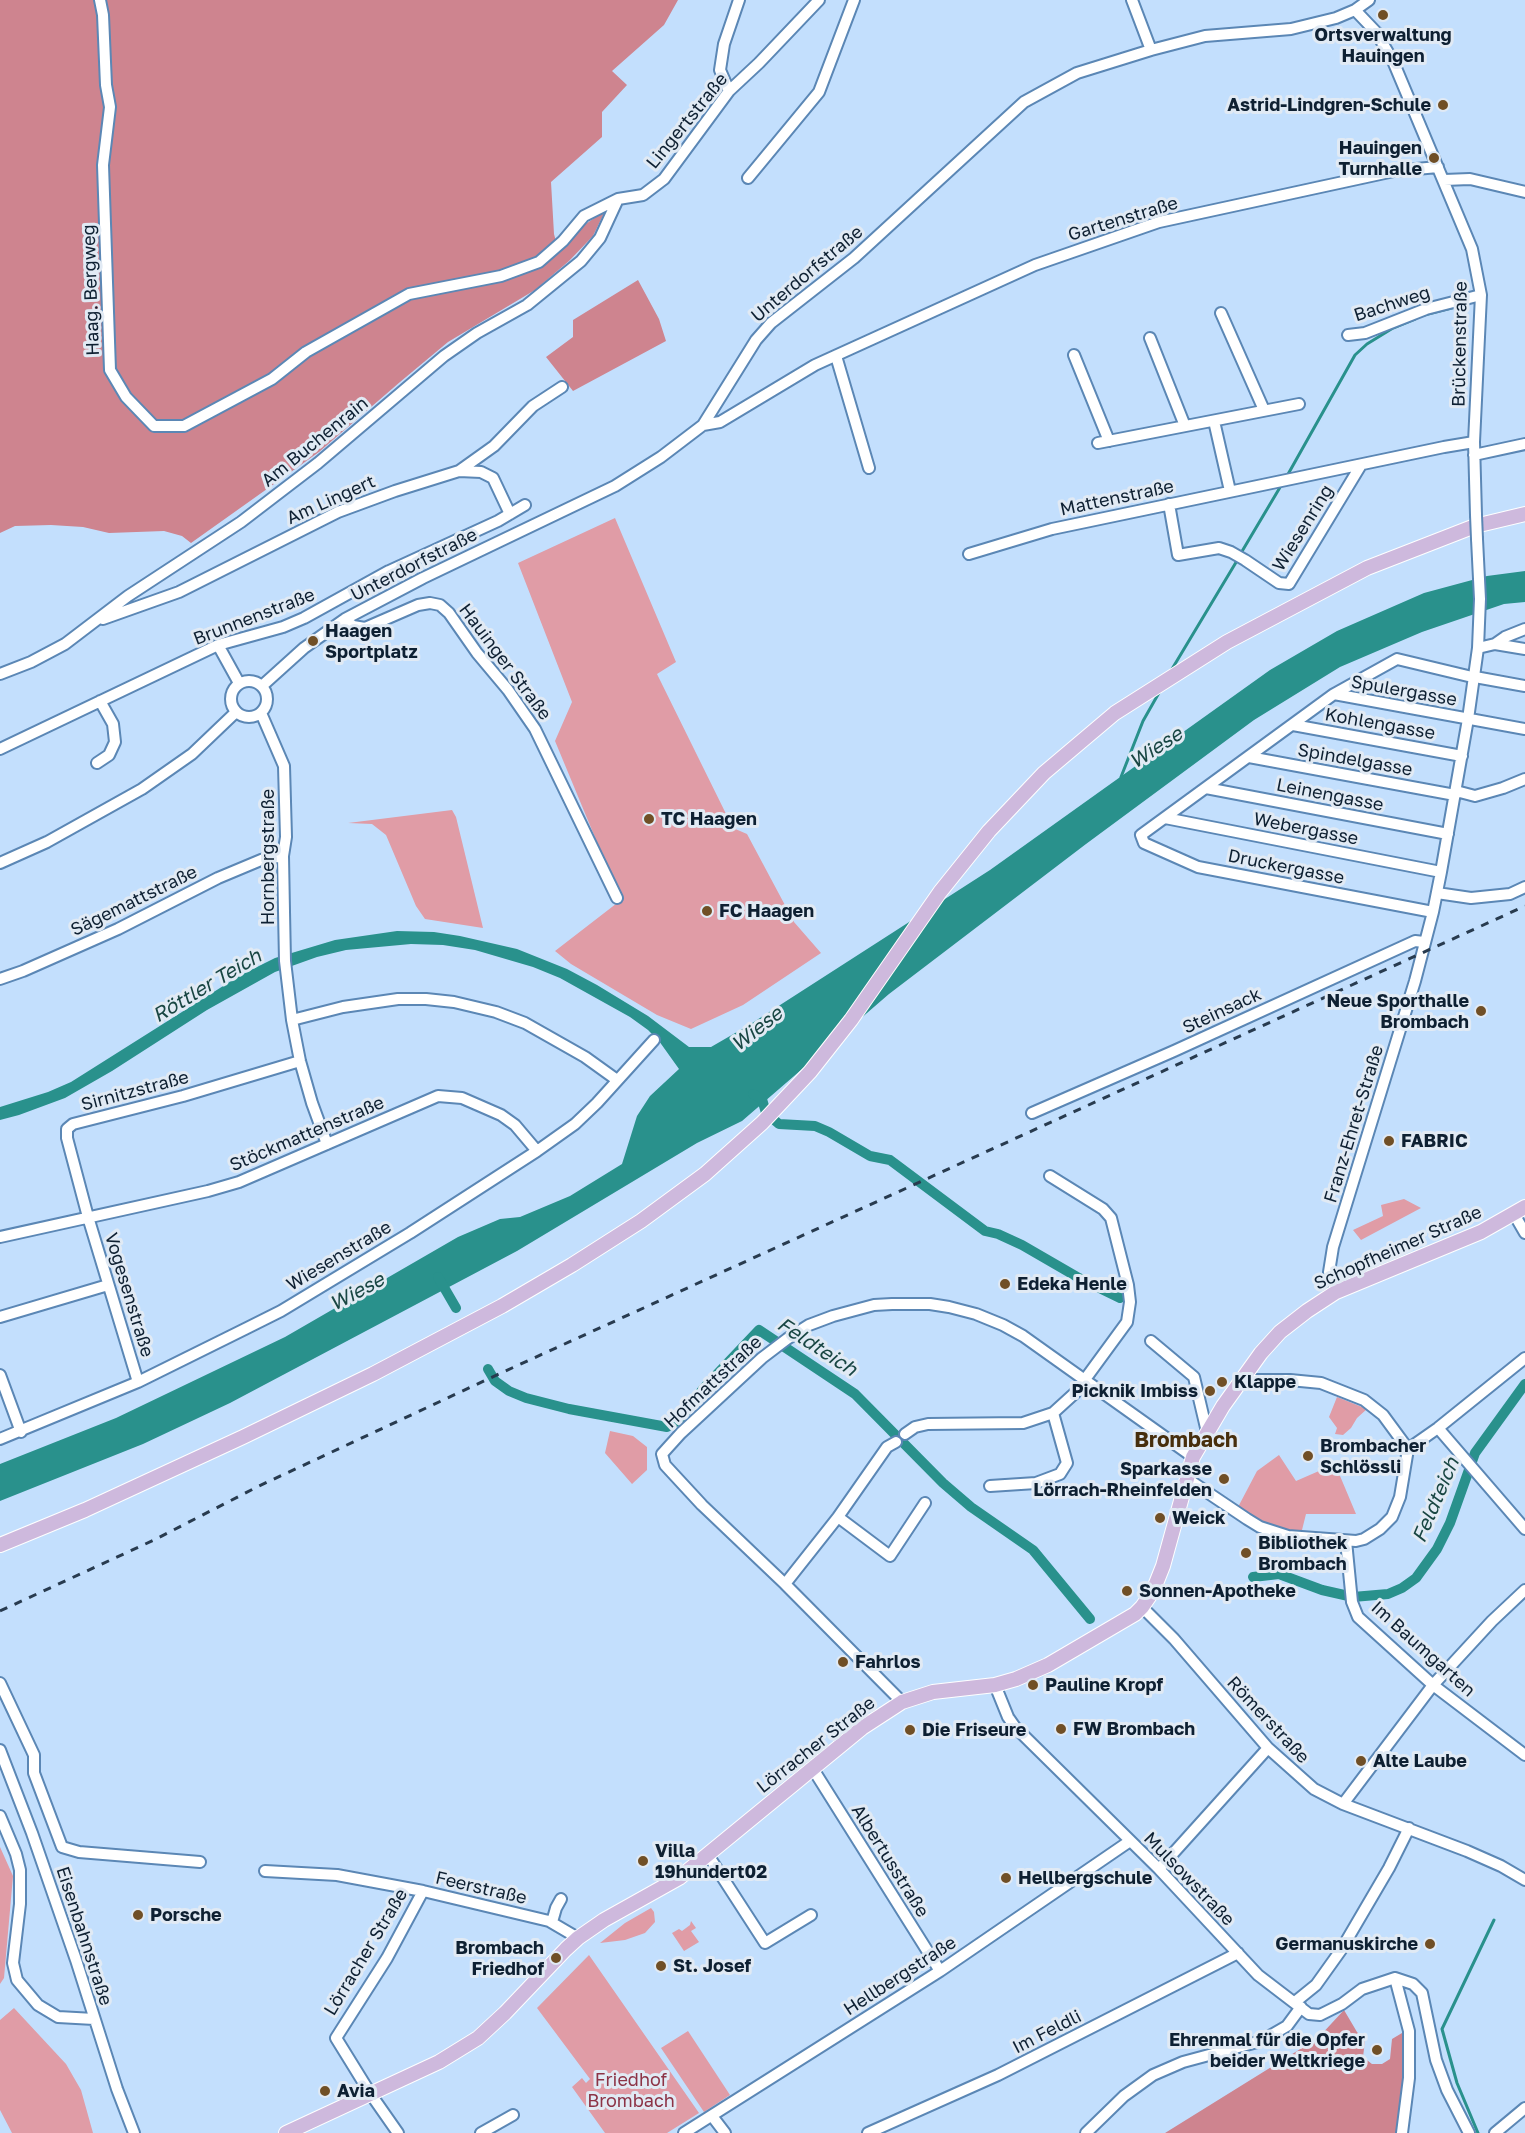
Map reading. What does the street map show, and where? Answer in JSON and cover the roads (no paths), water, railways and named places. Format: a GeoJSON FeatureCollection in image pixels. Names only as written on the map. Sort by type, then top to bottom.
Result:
{"type":"FeatureCollection","features":[{"type":"Feature","properties":{"kind":"main road"},"geometry":{"type":"LineString","coordinates":[[0,1545],[85,1510],[373,1374],[502,1306],[641,1221],[705,1174],[762,1123],[810,1072],[844,1028],[940,892],[989,831],[1044,773],[1115,714],[1227,642],[1367,568],[1475,526],[1525,514]]}},
{"type":"Feature","properties":{"kind":"main road","name":"Schopfheimer Straße"},"geometry":{"type":"LineString","coordinates":[[1241,1380],[1280,1332],[1306,1311],[1336,1292],[1448,1247],[1520,1210]]}},
{"type":"Feature","properties":{"kind":"main road","name":"Lörracher Straße"},"geometry":{"type":"LineString","coordinates":[[286,2133],[439,2062],[478,2038],[578,1938],[604,1920],[679,1878],[862,1728],[902,1702],[933,1692],[995,1685],[1016,1679],[1048,1665],[1126,1620],[1142,1607],[1153,1591],[1163,1566],[1192,1457],[1241,1380]]}},
{"type":"Feature","properties":{"kind":"street","name":"Haag. Bergweg"},"geometry":{"type":"LineString","coordinates":[[100,0],[103,15],[106,85],[110,107],[103,165],[110,370],[126,397],[154,426],[184,426],[272,379],[306,352],[409,294],[501,276],[539,262]]}},
{"type":"Feature","properties":{"kind":"street"},"geometry":{"type":"LineString","coordinates":[[729,91],[720,70],[724,44],[739,0]]}},
{"type":"Feature","properties":{"kind":"street","name":"Lingertstraße"},"geometry":{"type":"LineString","coordinates":[[539,262],[563,242],[584,216],[618,199],[643,195],[664,179],[729,91],[819,0]]}},
{"type":"Feature","properties":{"kind":"street"},"geometry":{"type":"LineString","coordinates":[[748,178],[819,92],[854,0]]}},
{"type":"Feature","properties":{"kind":"street"},"geometry":{"type":"LineString","coordinates":[[1132,0],[1150,50]]}},
{"type":"Feature","properties":{"kind":"street","name":"Unterdorfstraße"},"geometry":{"type":"LineString","coordinates":[[262,686],[304,648],[345,619],[423,578],[615,486],[654,463],[703,425],[751,347],[771,323],[854,258],[1024,102],[1077,73],[1150,50],[1205,36],[1291,29],[1336,18],[1355,10],[1369,0]]}},
{"type":"Feature","properties":{"kind":"street","name":"Brückenstraße"},"geometry":{"type":"LineString","coordinates":[[1355,10],[1376,32],[1394,61],[1472,249],[1480,295],[1474,442],[1480,599],[1479,644]]}},
{"type":"Feature","properties":{"kind":"street","name":"Gartenstraße"},"geometry":{"type":"LineString","coordinates":[[703,425],[720,422],[804,371],[1035,265],[1159,222],[1394,171],[1438,167]]}},
{"type":"Feature","properties":{"kind":"street"},"geometry":{"type":"LineString","coordinates":[[1444,180],[1470,179],[1525,192]]}},
{"type":"Feature","properties":{"kind":"street","name":"Am Buchenrain"},"geometry":{"type":"LineString","coordinates":[[0,674],[31,662],[65,644],[128,596],[241,522],[318,463],[444,356],[477,333],[527,305],[581,261],[600,238],[618,199]]}},
{"type":"Feature","properties":{"kind":"street","name":"Bachweg"},"geometry":{"type":"LineString","coordinates":[[1348,335],[1365,333],[1426,309],[1480,295]]}},
{"type":"Feature","properties":{"kind":"street"},"geometry":{"type":"LineString","coordinates":[[1221,313],[1264,410]]}},
{"type":"Feature","properties":{"kind":"street"},"geometry":{"type":"LineString","coordinates":[[1150,338],[1185,426]]}},
{"type":"Feature","properties":{"kind":"street"},"geometry":{"type":"LineString","coordinates":[[1074,355],[1103,442],[1299,404]]}},
{"type":"Feature","properties":{"kind":"street"},"geometry":{"type":"LineString","coordinates":[[836,356],[869,468]]}},
{"type":"Feature","properties":{"kind":"street","name":"Am Lingert"},"geometry":{"type":"LineString","coordinates":[[97,621],[179,591],[338,512],[459,471],[494,446],[533,406],[562,387]]}},
{"type":"Feature","properties":{"kind":"street"},"geometry":{"type":"LineString","coordinates":[[1214,421],[1230,491]]}},
{"type":"Feature","properties":{"kind":"street","name":"Wiesenring"},"geometry":{"type":"LineString","coordinates":[[1274,483],[1474,442]]}},
{"type":"Feature","properties":{"kind":"street"},"geometry":{"type":"LineString","coordinates":[[1474,455],[1525,444]]}},
{"type":"Feature","properties":{"kind":"street","name":"Wiesenring"},"geometry":{"type":"LineString","coordinates":[[1169,504],[1178,555],[1219,548],[1235,554],[1280,584],[1289,584],[1361,465]]}},
{"type":"Feature","properties":{"kind":"street"},"geometry":{"type":"LineString","coordinates":[[459,471],[481,472],[493,478],[510,514],[525,506]]}},
{"type":"Feature","properties":{"kind":"street","name":"Mattenstraße"},"geometry":{"type":"LineString","coordinates":[[969,554],[1052,529],[1274,483]]}},
{"type":"Feature","properties":{"kind":"street","name":"Brunnenstraße"},"geometry":{"type":"LineString","coordinates":[[0,749],[219,645],[283,627],[304,618],[389,571],[510,514]]}},
{"type":"Feature","properties":{"kind":"street","name":"Hauinger Straße"},"geometry":{"type":"LineString","coordinates":[[345,619],[353,626],[365,628],[418,605],[430,603],[440,605],[449,613],[535,729],[617,898]]}},
{"type":"Feature","properties":{"kind":"street"},"geometry":{"type":"LineString","coordinates":[[1496,644],[1505,637],[1525,629]]}},
{"type":"Feature","properties":{"kind":"street"},"geometry":{"type":"LineString","coordinates":[[1525,649],[1496,644],[1479,644],[1472,676],[1468,719],[1455,793],[1475,796],[1525,779]]}},
{"type":"Feature","properties":{"kind":"street"},"geometry":{"type":"LineString","coordinates":[[219,645],[239,683]]}},
{"type":"Feature","properties":{"kind":"street"},"geometry":{"type":"LineString","coordinates":[[1165,818],[1334,694],[1397,659],[1525,686]]}},
{"type":"Feature","properties":{"kind":"street"},"geometry":{"type":"LineString","coordinates":[[247,680],[255,681],[262,686],[267,692],[268,700],[261,713],[253,717],[236,712],[231,697],[233,689],[239,683],[247,680]]}},
{"type":"Feature","properties":{"kind":"street","name":"Spulergasse"},"geometry":{"type":"LineString","coordinates":[[1334,694],[1525,729]]}},
{"type":"Feature","properties":{"kind":"street"},"geometry":{"type":"LineString","coordinates":[[97,763],[109,755],[115,742],[113,724],[100,701]]}},
{"type":"Feature","properties":{"kind":"street"},"geometry":{"type":"LineString","coordinates":[[0,863],[67,832],[142,789],[192,754],[236,712]]}},
{"type":"Feature","properties":{"kind":"street","name":"Hornbergstraße"},"geometry":{"type":"LineString","coordinates":[[261,713],[284,766],[285,946],[292,1020],[300,1061],[327,1144]]}},
{"type":"Feature","properties":{"kind":"street","name":"Kohlengasse"},"geometry":{"type":"LineString","coordinates":[[1293,725],[1462,756]]}},
{"type":"Feature","properties":{"kind":"street","name":"Spindelgasse"},"geometry":{"type":"LineString","coordinates":[[1249,757],[1455,793]]}},
{"type":"Feature","properties":{"kind":"street","name":"Leinengasse"},"geometry":{"type":"LineString","coordinates":[[1206,788],[1448,834]]}},
{"type":"Feature","properties":{"kind":"street","name":"Franz-Ehret-Straße"},"geometry":{"type":"LineString","coordinates":[[1336,1292],[1329,1272],[1333,1247],[1383,1087],[1433,912],[1455,793]]}},
{"type":"Feature","properties":{"kind":"street","name":"Druckergasse"},"geometry":{"type":"LineString","coordinates":[[1165,818],[1141,836],[1144,843],[1198,867],[1433,912]]}},
{"type":"Feature","properties":{"kind":"street","name":"Webergasse"},"geometry":{"type":"LineString","coordinates":[[1165,818],[1441,872]]}},
{"type":"Feature","properties":{"kind":"street","name":"Sägemattstraße"},"geometry":{"type":"LineString","coordinates":[[0,979],[118,929],[218,878],[261,860],[283,856]]}},
{"type":"Feature","properties":{"kind":"street"},"geometry":{"type":"LineString","coordinates":[[1437,893],[1471,898],[1510,894],[1525,887]]}},
{"type":"Feature","properties":{"kind":"street","name":"Steinsack"},"geometry":{"type":"LineString","coordinates":[[1032,1113],[1415,941],[1424,942]]}},
{"type":"Feature","properties":{"kind":"street"},"geometry":{"type":"LineString","coordinates":[[292,1020],[352,1006],[398,999],[426,999],[475,1006],[525,1023],[552,1037],[617,1080]]}},
{"type":"Feature","properties":{"kind":"street","name":"Wiesenstraße"},"geometry":{"type":"LineString","coordinates":[[0,1439],[138,1382],[281,1311],[410,1233],[575,1124],[654,1040]]}},
{"type":"Feature","properties":{"kind":"street","name":"Sirnitzstraße"},"geometry":{"type":"LineString","coordinates":[[88,1217],[67,1138],[68,1129],[73,1124],[183,1096],[300,1061]]}},
{"type":"Feature","properties":{"kind":"street","name":"Stöckmattenstraße"},"geometry":{"type":"LineString","coordinates":[[0,1237],[239,1182],[430,1098],[446,1095],[462,1098],[501,1115],[515,1125],[537,1151]]}},
{"type":"Feature","properties":{"kind":"street"},"geometry":{"type":"LineString","coordinates":[[905,1434],[915,1427],[928,1424],[1023,1423],[1053,1413],[1067,1402],[1085,1381],[1127,1322],[1130,1302],[1128,1285],[1111,1218],[1103,1209],[1050,1176]]}},
{"type":"Feature","properties":{"kind":"street"},"geometry":{"type":"LineString","coordinates":[[1520,1210],[1525,1233]]}},
{"type":"Feature","properties":{"kind":"street","name":"Vogesenstraße"},"geometry":{"type":"LineString","coordinates":[[88,1217],[138,1382]]}},
{"type":"Feature","properties":{"kind":"street"},"geometry":{"type":"LineString","coordinates":[[0,1317],[108,1285]]}},
{"type":"Feature","properties":{"kind":"street","name":"Hofmattstraße"},"geometry":{"type":"LineString","coordinates":[[902,1702],[785,1584],[702,1505],[665,1465],[662,1454],[681,1433],[772,1350],[817,1322],[874,1305],[930,1304],[976,1314],[1023,1336],[1192,1457]]}},
{"type":"Feature","properties":{"kind":"street"},"geometry":{"type":"LineString","coordinates":[[1151,1341],[1194,1377],[1207,1432]]}},
{"type":"Feature","properties":{"kind":"street"},"geometry":{"type":"LineString","coordinates":[[1186,1478],[1260,1527],[1288,1536],[1346,1541],[1364,1539],[1380,1529],[1392,1517],[1400,1497],[1408,1449],[1438,1428],[1525,1358]]}},
{"type":"Feature","properties":{"kind":"street"},"geometry":{"type":"LineString","coordinates":[[0,1377],[21,1432]]}},
{"type":"Feature","properties":{"kind":"street"},"geometry":{"type":"LineString","coordinates":[[1241,1380],[1290,1380],[1321,1383],[1364,1400],[1383,1415],[1408,1449]]}},
{"type":"Feature","properties":{"kind":"street"},"geometry":{"type":"LineString","coordinates":[[990,1486],[1036,1483],[1060,1474],[1067,1463],[1053,1413]]}},
{"type":"Feature","properties":{"kind":"street"},"geometry":{"type":"LineString","coordinates":[[1438,1428],[1525,1529]]}},
{"type":"Feature","properties":{"kind":"street"},"geometry":{"type":"LineString","coordinates":[[785,1584],[838,1517],[887,1447],[896,1442]]}},
{"type":"Feature","properties":{"kind":"street"},"geometry":{"type":"LineString","coordinates":[[838,1517],[890,1556],[925,1503]]}},
{"type":"Feature","properties":{"kind":"street","name":"Im Baumgarten"},"geometry":{"type":"LineString","coordinates":[[1346,1541],[1351,1597],[1358,1617],[1432,1685],[1525,1755]]}},
{"type":"Feature","properties":{"kind":"street"},"geometry":{"type":"LineString","coordinates":[[1343,1803],[1432,1685],[1525,1590]]}},
{"type":"Feature","properties":{"kind":"street","name":"Römerstraße"},"geometry":{"type":"LineString","coordinates":[[1142,1607],[1174,1640],[1268,1748],[1314,1789],[1343,1803],[1494,1862],[1525,1880]]}},
{"type":"Feature","properties":{"kind":"street"},"geometry":{"type":"LineString","coordinates":[[0,1683],[34,1755],[34,1773],[62,1847],[79,1852],[200,1862]]}},
{"type":"Feature","properties":{"kind":"street","name":"Mulsowstraße"},"geometry":{"type":"LineString","coordinates":[[995,1685],[1008,1717],[1015,1726],[1159,1869],[1258,1975],[1309,2014],[1320,2015],[1342,2004],[1362,1989],[1395,1978]]}},
{"type":"Feature","properties":{"kind":"street"},"geometry":{"type":"LineString","coordinates":[[1159,1869],[1268,1748]]}},
{"type":"Feature","properties":{"kind":"street","name":"Eisenbahnstraße"},"geometry":{"type":"LineString","coordinates":[[0,1750],[32,1833],[117,2089],[134,2133]]}},
{"type":"Feature","properties":{"kind":"street","name":"Albertusstraße"},"geometry":{"type":"LineString","coordinates":[[813,1769],[940,1971]]}},
{"type":"Feature","properties":{"kind":"street"},"geometry":{"type":"LineString","coordinates":[[0,1816],[16,1854],[20,1870],[20,1904],[13,1964],[17,1980],[38,2005],[57,2016],[94,2019]]}},
{"type":"Feature","properties":{"kind":"street"},"geometry":{"type":"LineString","coordinates":[[1086,2133],[1124,2096],[1153,2075],[1183,2062],[1261,2042],[1287,2026],[1298,2004],[1316,1985],[1341,1950],[1389,1868],[1409,1828]]}},
{"type":"Feature","properties":{"kind":"street","name":"Hellbergstraße"},"geometry":{"type":"LineString","coordinates":[[684,2133],[940,1971],[1130,1841]]}},
{"type":"Feature","properties":{"kind":"street"},"geometry":{"type":"LineString","coordinates":[[708,1855],[765,1943],[812,1915]]}},
{"type":"Feature","properties":{"kind":"street","name":"Feerstraße"},"geometry":{"type":"LineString","coordinates":[[266,1871],[337,1875],[423,1891],[552,1922],[578,1938]]}},
{"type":"Feature","properties":{"kind":"street","name":"Lörracher Straße"},"geometry":{"type":"LineString","coordinates":[[369,2093],[336,2038],[387,1958],[423,1891]]}},
{"type":"Feature","properties":{"kind":"street"},"geometry":{"type":"LineString","coordinates":[[552,1922],[561,1899]]}},
{"type":"Feature","properties":{"kind":"street","name":"Im Feldli"},"geometry":{"type":"LineString","coordinates":[[868,2133],[998,2074],[1238,1953]]}},
{"type":"Feature","properties":{"kind":"street"},"geometry":{"type":"LineString","coordinates":[[1395,1978],[1408,2031],[1409,2078],[1402,2133]]}},
{"type":"Feature","properties":{"kind":"street"},"geometry":{"type":"LineString","coordinates":[[1395,1978],[1413,1984],[1422,1993],[1436,2061],[1447,2090],[1469,2133]]}},
{"type":"Feature","properties":{"kind":"street"},"geometry":{"type":"LineString","coordinates":[[369,2093],[398,2133]]}},
{"type":"Feature","properties":{"kind":"street"},"geometry":{"type":"LineString","coordinates":[[1495,2133],[1525,2108]]}},
{"type":"Feature","properties":{"kind":"street"},"geometry":{"type":"LineString","coordinates":[[481,2133],[513,2115]]}},
{"type":"Feature","properties":{"kind":"street"},"geometry":{"type":"LineString","coordinates":[[712,2116],[725,2133]]}},
{"type":"Feature","properties":{"kind":"water","name":"Wiese"},"geometry":{"type":"Polygon","coordinates":[[[1525,571],[1525,602],[1504,604],[1422,632],[1340,667],[1254,720],[889,994],[742,1121],[697,1143],[517,1251],[230,1403],[143,1444],[0,1501],[0,1464],[116,1418],[285,1337],[458,1237],[500,1219],[520,1217],[570,1196],[622,1164],[637,1116],[650,1096],[679,1069],[648,1030],[630,1017],[560,978],[533,967],[475,950],[443,945],[411,944],[346,950],[317,957],[275,972],[207,1010],[112,1071],[65,1098],[0,1120],[0,1107],[71,1082],[239,976],[275,958],[335,940],[397,931],[434,932],[517,949],[567,969],[597,985],[648,1016],[689,1047],[711,1047],[990,870],[1270,670],[1337,631],[1424,593],[1487,576],[1525,571]]]}},
{"type":"Feature","properties":{"kind":"waterway"},"geometry":{"type":"LineString","coordinates":[[1424,315],[1463,305]]}},
{"type":"Feature","properties":{"kind":"waterway"},"geometry":{"type":"LineString","coordinates":[[1287,476],[1355,355],[1367,344],[1393,328],[1415,319]]}},
{"type":"Feature","properties":{"kind":"waterway"},"geometry":{"type":"LineString","coordinates":[[1241,553],[1282,484]]}},
{"type":"Feature","properties":{"kind":"waterway"},"geometry":{"type":"LineString","coordinates":[[1172,669],[1238,559]]}},
{"type":"Feature","properties":{"kind":"waterway","name":"Wiese"},"geometry":{"type":"LineString","coordinates":[[1121,777],[1143,721],[1160,691]]}},
{"type":"Feature","properties":{"kind":"waterway"},"geometry":{"type":"LineString","coordinates":[[753,1094],[762,1099],[766,1113],[779,1124],[815,1126],[870,1156],[890,1160],[985,1231],[1022,1245],[1079,1278],[1120,1298]]}},
{"type":"Feature","properties":{"kind":"waterway","name":"Feldteich"},"geometry":{"type":"LineString","coordinates":[[438,1277],[456,1308]]}},
{"type":"Feature","properties":{"kind":"waterway","name":"Feldteich"},"geometry":{"type":"LineString","coordinates":[[488,1369],[495,1381],[509,1391],[526,1398],[569,1409],[667,1427],[679,1420],[703,1389],[759,1330],[855,1394],[943,1483],[971,1507],[1033,1550],[1090,1619]]}},
{"type":"Feature","properties":{"kind":"waterway","name":"Feldteich"},"geometry":{"type":"LineString","coordinates":[[1253,1577],[1279,1574],[1322,1590],[1353,1597],[1388,1594],[1402,1588],[1416,1578],[1437,1549],[1450,1523],[1475,1453],[1525,1384]]}},
{"type":"Feature","properties":{"kind":"waterway"},"geometry":{"type":"LineString","coordinates":[[1478,2133],[1457,2083],[1442,2029],[1494,1920]]}},
{"type":"Feature","properties":{"kind":"railway"},"geometry":{"type":"LineString","coordinates":[[0,1611],[154,1540],[259,1486],[501,1373],[1525,906]]}},
{"type":"Feature","properties":{"kind":"place","name":"Ortsverwaltung Hauingen"},"geometry":{"type":"Point","coordinates":[1383,15]}},
{"type":"Feature","properties":{"kind":"place","name":"Astrid-Lindgren-Schule"},"geometry":{"type":"Point","coordinates":[1443,105]}},
{"type":"Feature","properties":{"kind":"place","name":"Hauingen Turnhalle"},"geometry":{"type":"Point","coordinates":[1434,158]}},
{"type":"Feature","properties":{"kind":"place","name":"Haagen Sportplatz"},"geometry":{"type":"Point","coordinates":[313,641]}},
{"type":"Feature","properties":{"kind":"place","name":"TC Haagen"},"geometry":{"type":"Point","coordinates":[649,819]}},
{"type":"Feature","properties":{"kind":"place","name":"FC Haagen"},"geometry":{"type":"Point","coordinates":[707,911]}},
{"type":"Feature","properties":{"kind":"place","name":"Neue Sporthalle Brombach"},"geometry":{"type":"Point","coordinates":[1481,1011]}},
{"type":"Feature","properties":{"kind":"place","name":"FABRIC"},"geometry":{"type":"Point","coordinates":[1389,1141]}},
{"type":"Feature","properties":{"kind":"place","name":"Edeka Henle"},"geometry":{"type":"Point","coordinates":[1005,1284]}},
{"type":"Feature","properties":{"kind":"place","name":"Klappe"},"geometry":{"type":"Point","coordinates":[1222,1382]}},
{"type":"Feature","properties":{"kind":"place","name":"Picknik Imbiss"},"geometry":{"type":"Point","coordinates":[1210,1391]}},
{"type":"Feature","properties":{"kind":"place","name":"Brombacher Schlössli"},"geometry":{"type":"Point","coordinates":[1308,1456]}},
{"type":"Feature","properties":{"kind":"place","name":"Sparkasse Lörrach-Rheinfelden"},"geometry":{"type":"Point","coordinates":[1224,1479]}},
{"type":"Feature","properties":{"kind":"place","name":"Weick"},"geometry":{"type":"Point","coordinates":[1160,1518]}},
{"type":"Feature","properties":{"kind":"place","name":"Bibliothek Brombach"},"geometry":{"type":"Point","coordinates":[1246,1553]}},
{"type":"Feature","properties":{"kind":"place","name":"Sonnen-Apotheke"},"geometry":{"type":"Point","coordinates":[1127,1591]}},
{"type":"Feature","properties":{"kind":"place","name":"Fahrlos"},"geometry":{"type":"Point","coordinates":[843,1662]}},
{"type":"Feature","properties":{"kind":"place","name":"Pauline Kropf"},"geometry":{"type":"Point","coordinates":[1033,1685]}},
{"type":"Feature","properties":{"kind":"place","name":"FW Brombach"},"geometry":{"type":"Point","coordinates":[1061,1729]}},
{"type":"Feature","properties":{"kind":"place","name":"Die Friseure"},"geometry":{"type":"Point","coordinates":[910,1730]}},
{"type":"Feature","properties":{"kind":"place","name":"Alte Laube"},"geometry":{"type":"Point","coordinates":[1361,1761]}},
{"type":"Feature","properties":{"kind":"place","name":"Villa 19hundert02"},"geometry":{"type":"Point","coordinates":[643,1861]}},
{"type":"Feature","properties":{"kind":"place","name":"Hellbergschule"},"geometry":{"type":"Point","coordinates":[1006,1878]}},
{"type":"Feature","properties":{"kind":"place","name":"Porsche"},"geometry":{"type":"Point","coordinates":[138,1915]}},
{"type":"Feature","properties":{"kind":"place","name":"Germanuskirche"},"geometry":{"type":"Point","coordinates":[1430,1944]}},
{"type":"Feature","properties":{"kind":"place","name":"Brombach Friedhof"},"geometry":{"type":"Point","coordinates":[556,1958]}},
{"type":"Feature","properties":{"kind":"place","name":"St. Josef"},"geometry":{"type":"Point","coordinates":[661,1966]}},
{"type":"Feature","properties":{"kind":"place","name":"Ehrenmal für die Opfer beider Weltkriege"},"geometry":{"type":"Point","coordinates":[1377,2050]}},
{"type":"Feature","properties":{"kind":"place","name":"Avia"},"geometry":{"type":"Point","coordinates":[325,2091]}},
{"type":"Feature","properties":{"kind":"district","name":"Brombach"},"geometry":{"type":"Point","coordinates":[1186,1440]}},
{"type":"Feature","properties":{"kind":"water label","name":"Röttler Teich"},"geometry":{"type":"Point","coordinates":[207,986]}},
{"type":"Feature","properties":{"kind":"park label","name":"Friedhof Brombach"},"geometry":{"type":"Point","coordinates":[631,2090]}}]}
